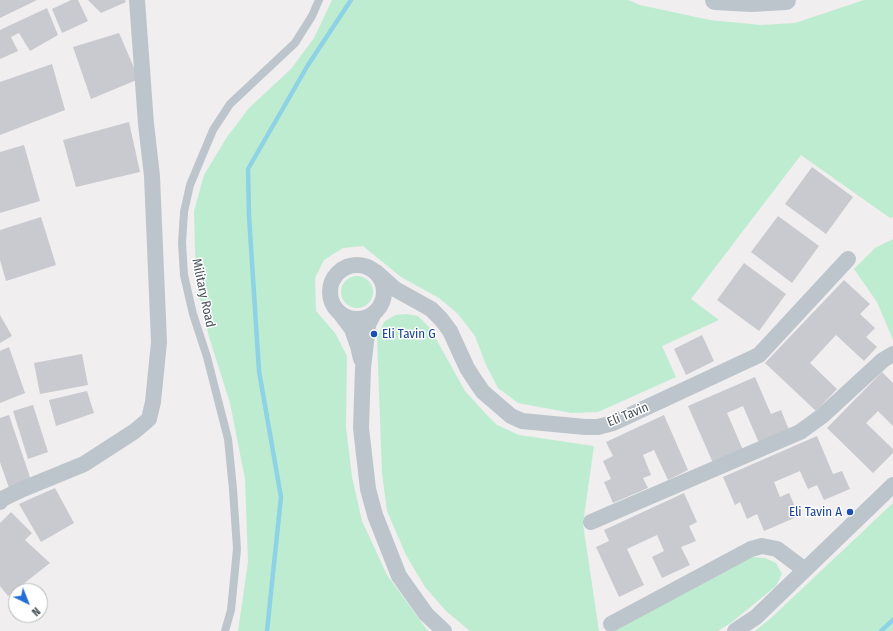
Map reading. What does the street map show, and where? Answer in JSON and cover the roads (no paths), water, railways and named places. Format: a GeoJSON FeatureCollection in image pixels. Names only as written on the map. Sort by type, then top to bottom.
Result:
{"type":"FeatureCollection","features":[{"type":"Feature","properties":{"kind":"street"},"geometry":{"type":"LineString","coordinates":[[0,502],[2,499],[23,489],[84,464],[135,431],[149,419],[154,402],[159,342],[152,176],[146,124],[137,0]]}},
{"type":"Feature","properties":{"kind":"street"},"geometry":{"type":"LineString","coordinates":[[715,0],[751,2],[786,0]]}},
{"type":"Feature","properties":{"kind":"street","name":"Eli Tavin"},"geometry":{"type":"LineString","coordinates":[[376,272],[395,289],[431,309],[441,318],[450,331],[467,368],[483,392],[511,416],[522,421],[598,427],[614,423],[759,355],[848,259]]}},
{"type":"Feature","properties":{"kind":"street"},"geometry":{"type":"LineString","coordinates":[[362,368],[358,346],[352,329],[334,306],[330,297],[332,280],[337,273],[344,268],[360,264],[369,267],[376,272],[382,279],[384,288],[384,297],[368,325],[362,368],[361,428],[368,489],[375,515],[399,576],[426,614],[444,631]]}},
{"type":"Feature","properties":{"kind":"street"},"geometry":{"type":"LineString","coordinates":[[339,312],[347,317],[356,319],[366,318],[389,302],[406,299],[415,300]]}},
{"type":"Feature","properties":{"kind":"street"},"geometry":{"type":"LineString","coordinates":[[591,522],[800,432],[822,416],[883,360],[893,354]]}},
{"type":"Feature","properties":{"kind":"street"},"geometry":{"type":"LineString","coordinates":[[735,631],[756,617],[893,485]]}},
{"type":"Feature","properties":{"kind":"street"},"geometry":{"type":"LineString","coordinates":[[611,624],[751,549],[762,546],[777,549],[805,570]]}},
{"type":"Feature","properties":{"kind":"lane","name":"Military Road"},"geometry":{"type":"LineString","coordinates":[[225,631],[231,610],[237,549],[233,489],[228,439],[207,358],[193,314],[184,275],[182,243],[184,212],[190,185],[213,130],[230,104],[295,43],[312,16],[319,0]]}},
{"type":"Feature","properties":{"kind":"waterway"},"geometry":{"type":"LineString","coordinates":[[267,631],[281,497],[259,371],[249,216],[248,169],[308,65],[351,0]]}},
{"type":"Feature","properties":{"kind":"waterway"},"geometry":{"type":"LineString","coordinates":[[881,631],[893,620]]}},
{"type":"Feature","properties":{"kind":"place","name":"Eli Tavin G"},"geometry":{"type":"Point","coordinates":[374,334]}},
{"type":"Feature","properties":{"kind":"place","name":"Eli Tavin A"},"geometry":{"type":"Point","coordinates":[850,512]}}]}
